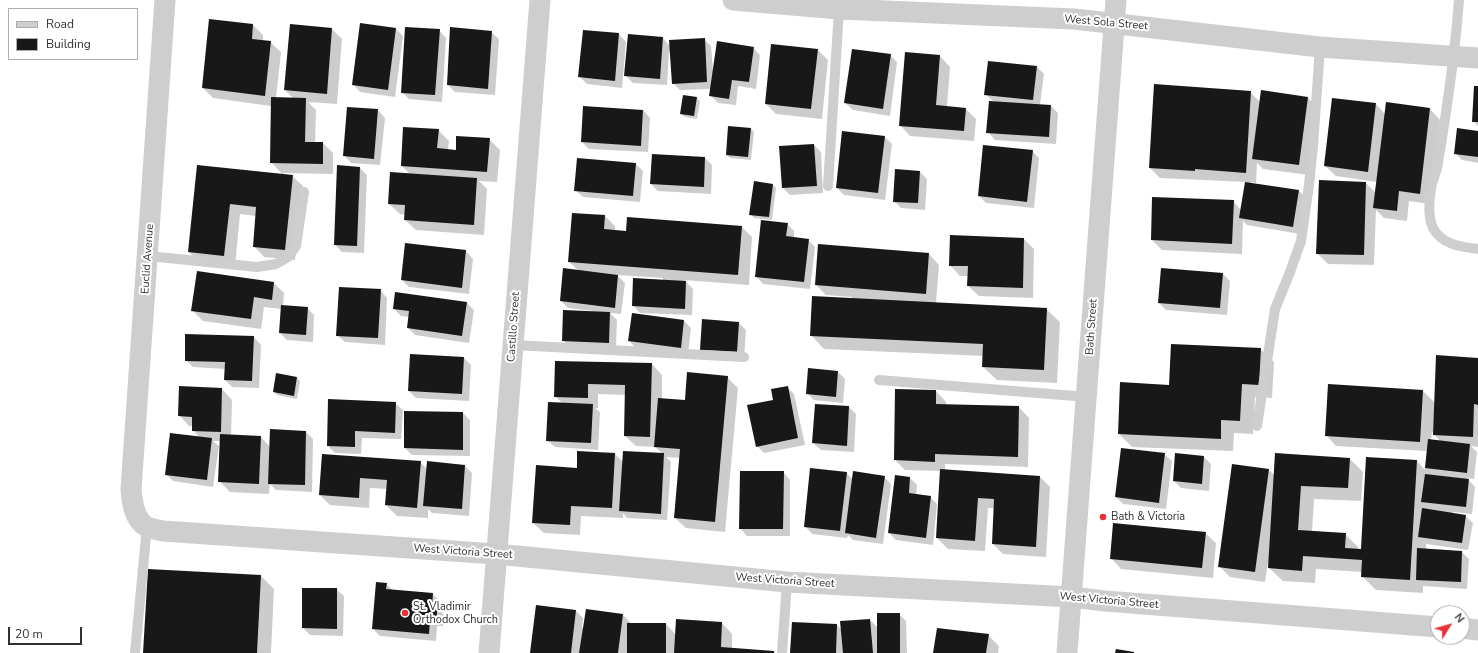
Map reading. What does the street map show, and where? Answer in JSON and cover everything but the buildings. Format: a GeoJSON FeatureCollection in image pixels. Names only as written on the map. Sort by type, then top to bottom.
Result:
{"type":"FeatureCollection","features":[{"type":"Feature","properties":{"kind":"street","name":"Euclid Avenue"},"geometry":{"type":"LineString","coordinates":[[142,522],[132,504],[131,489],[165,0]]}},
{"type":"Feature","properties":{"kind":"street","name":"Castillo Street"},"geometry":{"type":"LineString","coordinates":[[489,653],[540,0]]}},
{"type":"Feature","properties":{"kind":"street","name":"West Sola Street"},"geometry":{"type":"LineString","coordinates":[[733,0],[839,9],[1074,19],[1320,47],[1478,58]]}},
{"type":"Feature","properties":{"kind":"street","name":"Bath Street"},"geometry":{"type":"LineString","coordinates":[[1067,653],[1116,0]]}},
{"type":"Feature","properties":{"kind":"street","name":"West Victoria Street"},"geometry":{"type":"LineString","coordinates":[[142,522],[163,531],[496,554],[787,582],[1071,597],[1105,601],[1430,626]]}},
{"type":"Feature","properties":{"kind":"lane"},"geometry":{"type":"LineString","coordinates":[[1459,0],[1454,57],[1438,167],[1431,187],[1429,211],[1433,228],[1444,240],[1460,247],[1478,249]]}},
{"type":"Feature","properties":{"kind":"lane"},"geometry":{"type":"LineString","coordinates":[[828,186],[839,9]]}},
{"type":"Feature","properties":{"kind":"lane"},"geometry":{"type":"LineString","coordinates":[[1257,426],[1275,309],[1301,241],[1312,154],[1320,47]]}},
{"type":"Feature","properties":{"kind":"lane"},"geometry":{"type":"LineString","coordinates":[[148,256],[257,267],[276,264],[288,257],[296,246],[304,192]]}},
{"type":"Feature","properties":{"kind":"lane"},"geometry":{"type":"LineString","coordinates":[[513,345],[744,357]]}},
{"type":"Feature","properties":{"kind":"lane"},"geometry":{"type":"LineString","coordinates":[[879,380],[1087,397]]}},
{"type":"Feature","properties":{"kind":"lane"},"geometry":{"type":"LineString","coordinates":[[135,653],[142,522]]}},
{"type":"Feature","properties":{"kind":"lane"},"geometry":{"type":"LineString","coordinates":[[782,653],[787,582]]}},
{"type":"Feature","properties":{"kind":"place","name":"Bath & Victoria"},"geometry":{"type":"Point","coordinates":[1103,517]}},
{"type":"Feature","properties":{"kind":"place","name":"St. Vladimir Orthodox Church"},"geometry":{"type":"Point","coordinates":[405,613]}}]}
